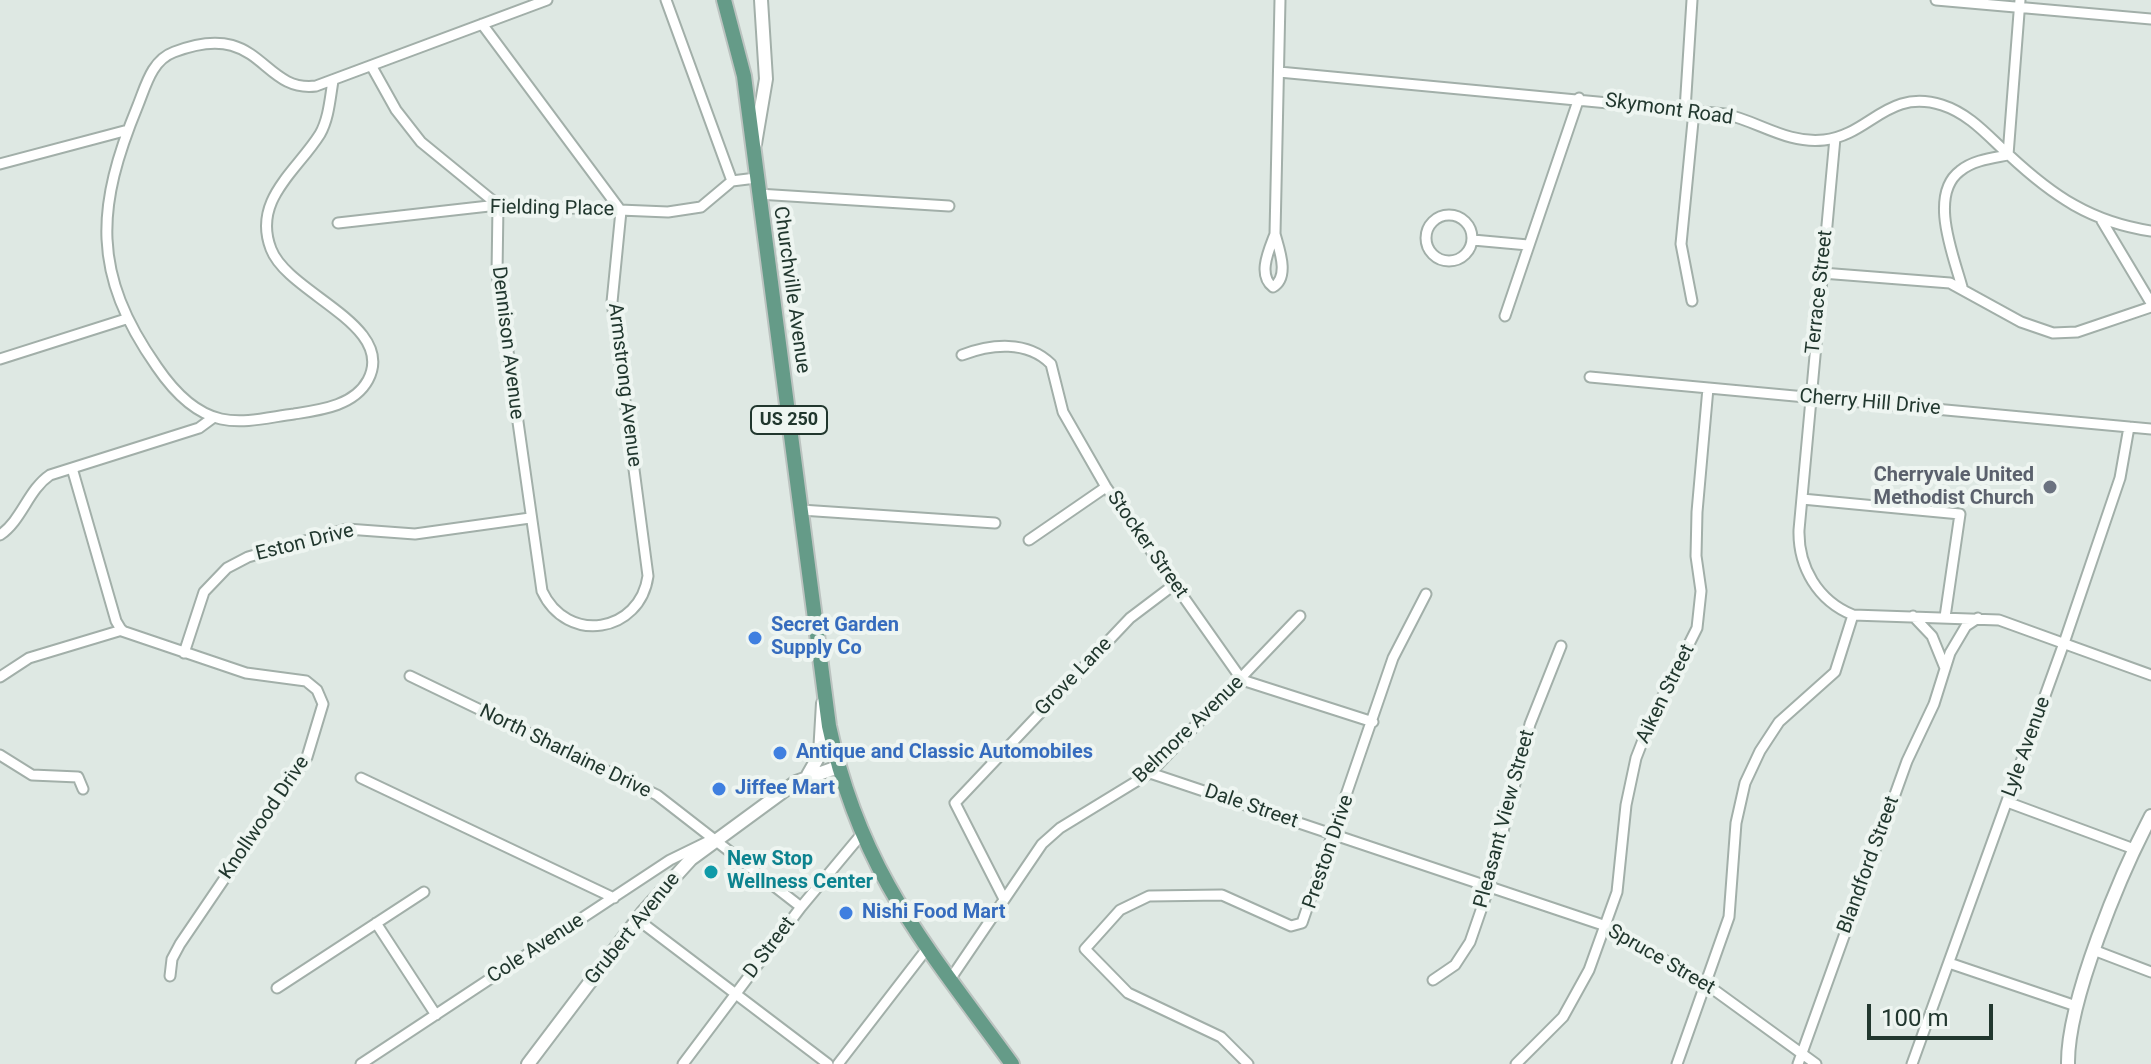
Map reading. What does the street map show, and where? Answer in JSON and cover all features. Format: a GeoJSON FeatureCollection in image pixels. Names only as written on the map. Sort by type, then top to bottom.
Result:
{"type":"FeatureCollection","features":[{"type":"Feature","properties":{"kind":"main road","name":"Churchville Avenue"},"geometry":{"type":"LineString","coordinates":[[724,0],[744,76],[824,690],[838,767],[861,835],[888,889],[926,950],[1004,1061]]}},
{"type":"Feature","properties":{"kind":"street"},"geometry":{"type":"LineString","coordinates":[[333,81],[323,128],[273,195],[267,233],[273,255],[285,272],[365,337],[372,356],[369,376],[355,394],[332,407],[252,420],[214,417],[174,389],[126,319],[111,265],[107,222],[113,167],[156,65],[168,54],[222,42],[239,46],[278,76],[300,86],[333,81],[547,0]]}},
{"type":"Feature","properties":{"kind":"street"},"geometry":{"type":"LineString","coordinates":[[666,0],[732,181],[756,178]]}},
{"type":"Feature","properties":{"kind":"street"},"geometry":{"type":"LineString","coordinates":[[753,151],[764,100],[761,0]]}},
{"type":"Feature","properties":{"kind":"street"},"geometry":{"type":"LineString","coordinates":[[1275,234],[1266,259],[1266,277],[1273,287],[1279,284],[1282,276],[1282,258],[1275,234],[1280,0]]}},
{"type":"Feature","properties":{"kind":"street"},"geometry":{"type":"LineString","coordinates":[[1692,0],[1681,244],[1692,301]]}},
{"type":"Feature","properties":{"kind":"street"},"geometry":{"type":"LineString","coordinates":[[1936,0],[2019,4],[2151,19]]}},
{"type":"Feature","properties":{"kind":"street"},"geometry":{"type":"LineString","coordinates":[[1962,287],[1946,219],[1950,185],[1962,169],[2008,155],[2019,4]]}},
{"type":"Feature","properties":{"kind":"street"},"geometry":{"type":"LineString","coordinates":[[482,24],[621,211]]}},
{"type":"Feature","properties":{"kind":"street"},"geometry":{"type":"LineString","coordinates":[[372,67],[396,110],[421,142],[498,205]]}},
{"type":"Feature","properties":{"kind":"street","name":"Skymont Road"},"geometry":{"type":"LineString","coordinates":[[1279,72],[1579,98],[1734,116],[1795,139],[1835,138],[1886,108],[1923,102],[1962,114],[2065,200],[2102,221],[2151,231]]}},
{"type":"Feature","properties":{"kind":"street"},"geometry":{"type":"LineString","coordinates":[[744,76],[764,73]]}},
{"type":"Feature","properties":{"kind":"street"},"geometry":{"type":"LineString","coordinates":[[1505,316],[1579,98]]}},
{"type":"Feature","properties":{"kind":"street"},"geometry":{"type":"LineString","coordinates":[[0,164],[128,130]]}},
{"type":"Feature","properties":{"kind":"street","name":"Terrace Street"},"geometry":{"type":"LineString","coordinates":[[1835,138],[1799,543],[1805,568],[1825,596],[1853,615]]}},
{"type":"Feature","properties":{"kind":"street","name":"Fielding Place"},"geometry":{"type":"LineString","coordinates":[[338,223],[498,205],[668,212],[701,207],[732,181]]}},
{"type":"Feature","properties":{"kind":"street"},"geometry":{"type":"LineString","coordinates":[[758,194],[949,206]]}},
{"type":"Feature","properties":{"kind":"street","name":"Dennison Avenue"},"geometry":{"type":"LineString","coordinates":[[498,205],[497,274],[540,586],[547,601],[574,624],[604,626]]}},
{"type":"Feature","properties":{"kind":"street","name":"Armstrong Avenue"},"geometry":{"type":"LineString","coordinates":[[604,626],[622,619],[635,609],[648,576],[612,302],[621,211]]}},
{"type":"Feature","properties":{"kind":"street"},"geometry":{"type":"LineString","coordinates":[[1453,214],[1468,223],[1473,240],[1463,257],[1448,261],[1433,255],[1426,237],[1436,219],[1453,214]]}},
{"type":"Feature","properties":{"kind":"street"},"geometry":{"type":"LineString","coordinates":[[1822,273],[1962,287],[2021,322],[2053,333],[2077,332],[2151,305],[2102,221]]}},
{"type":"Feature","properties":{"kind":"street"},"geometry":{"type":"LineString","coordinates":[[1473,240],[1528,245]]}},
{"type":"Feature","properties":{"kind":"street"},"geometry":{"type":"LineString","coordinates":[[0,359],[126,319]]}},
{"type":"Feature","properties":{"kind":"street","name":"Stocker Street"},"geometry":{"type":"LineString","coordinates":[[962,355],[988,345],[1030,350],[1047,360],[1055,371],[1063,412],[1106,487],[1242,680]]}},
{"type":"Feature","properties":{"kind":"street","name":"Cherry Hill Drive"},"geometry":{"type":"LineString","coordinates":[[1590,377],[2151,429]]}},
{"type":"Feature","properties":{"kind":"street","name":"Aiken Street"},"geometry":{"type":"LineString","coordinates":[[1516,1064],[1567,1011],[1606,926],[1620,882],[1626,805],[1636,758],[1650,722],[1690,646],[1700,613],[1696,534],[1708,388]]}},
{"type":"Feature","properties":{"kind":"street"},"geometry":{"type":"LineString","coordinates":[[0,535],[14,523],[44,480],[72,468],[199,428],[214,417]]}},
{"type":"Feature","properties":{"kind":"street","name":"Lyle Avenue"},"geometry":{"type":"LineString","coordinates":[[1912,1064],[2064,643],[2120,478],[2129,427]]}},
{"type":"Feature","properties":{"kind":"street"},"geometry":{"type":"LineString","coordinates":[[0,677],[29,658],[122,630],[72,468]]}},
{"type":"Feature","properties":{"kind":"street"},"geometry":{"type":"LineString","coordinates":[[1029,540],[1106,487]]}},
{"type":"Feature","properties":{"kind":"street"},"geometry":{"type":"LineString","coordinates":[[1802,499],[1960,514],[1945,617]]}},
{"type":"Feature","properties":{"kind":"street"},"geometry":{"type":"LineString","coordinates":[[801,510],[995,523]]}},
{"type":"Feature","properties":{"kind":"street","name":"Eston Drive"},"geometry":{"type":"LineString","coordinates":[[184,653],[204,592],[227,568],[243,559],[347,529],[415,534],[530,518]]}},
{"type":"Feature","properties":{"kind":"street","name":"Grove Lane"},"geometry":{"type":"LineString","coordinates":[[1004,899],[955,803],[1130,618],[1175,584]]}},
{"type":"Feature","properties":{"kind":"street","name":"Preston Drive"},"geometry":{"type":"LineString","coordinates":[[1248,1064],[1227,1041],[1128,993],[1085,949],[1120,910],[1149,896],[1222,895],[1298,926],[1307,916],[1393,658],[1426,594]]}},
{"type":"Feature","properties":{"kind":"street"},"geometry":{"type":"LineString","coordinates":[[1677,1064],[1731,907],[1736,823],[1745,783],[1760,751],[1779,722],[1835,672],[1853,615],[1980,617],[2005,621],[2151,675]]}},
{"type":"Feature","properties":{"kind":"street","name":"Belmore Avenue"},"geometry":{"type":"LineString","coordinates":[[949,981],[1036,851],[1053,833],[1150,773],[1300,616]]}},
{"type":"Feature","properties":{"kind":"street"},"geometry":{"type":"LineString","coordinates":[[1913,616],[1932,636],[1945,668]]}},
{"type":"Feature","properties":{"kind":"street","name":"Blandford Street"},"geometry":{"type":"LineString","coordinates":[[1798,1064],[1945,668],[1960,634],[1980,617]]}},
{"type":"Feature","properties":{"kind":"street","name":"Knollwood Drive"},"geometry":{"type":"LineString","coordinates":[[122,630],[246,673],[306,681],[319,693],[324,709],[310,752],[180,944],[172,959],[170,976]]}},
{"type":"Feature","properties":{"kind":"street","name":"Pleasant View Street"},"geometry":{"type":"LineString","coordinates":[[1433,980],[1451,969],[1465,952],[1489,887],[1529,729],[1561,646]]}},
{"type":"Feature","properties":{"kind":"street","name":"North Sharlaine Drive"},"geometry":{"type":"LineString","coordinates":[[410,676],[645,789],[801,907]]}},
{"type":"Feature","properties":{"kind":"street"},"geometry":{"type":"LineString","coordinates":[[1242,680],[1373,722]]}},
{"type":"Feature","properties":{"kind":"street"},"geometry":{"type":"LineString","coordinates":[[808,775],[820,754],[824,690]]}},
{"type":"Feature","properties":{"kind":"street"},"geometry":{"type":"LineString","coordinates":[[0,755],[32,775],[78,777],[83,789]]}},
{"type":"Feature","properties":{"kind":"street","name":"Grubert Avenue"},"geometry":{"type":"LineString","coordinates":[[528,1064],[637,919],[713,839],[808,775],[838,767]]}},
{"type":"Feature","properties":{"kind":"street","name":"Dale Street"},"geometry":{"type":"LineString","coordinates":[[1150,773],[1489,887]]}},
{"type":"Feature","properties":{"kind":"street"},"geometry":{"type":"LineString","coordinates":[[361,778],[614,898]]}},
{"type":"Feature","properties":{"kind":"street"},"geometry":{"type":"LineString","coordinates":[[2007,802],[2134,849]]}},
{"type":"Feature","properties":{"kind":"street"},"geometry":{"type":"LineString","coordinates":[[2068,1064],[2076,1006],[2134,849],[2151,816]]}},
{"type":"Feature","properties":{"kind":"street","name":"D Street"},"geometry":{"type":"LineString","coordinates":[[683,1064],[801,907],[861,835]]}},
{"type":"Feature","properties":{"kind":"street","name":"Cole Avenue"},"geometry":{"type":"LineString","coordinates":[[361,1064],[680,854],[713,839]]}},
{"type":"Feature","properties":{"kind":"street","name":"Spruce Street"},"geometry":{"type":"LineString","coordinates":[[1489,887],[1606,926],[1706,984],[1816,1064]]}},
{"type":"Feature","properties":{"kind":"street"},"geometry":{"type":"LineString","coordinates":[[277,988],[424,892]]}},
{"type":"Feature","properties":{"kind":"street"},"geometry":{"type":"LineString","coordinates":[[637,919],[828,1064]]}},
{"type":"Feature","properties":{"kind":"street"},"geometry":{"type":"LineString","coordinates":[[376,923],[436,1015]]}},
{"type":"Feature","properties":{"kind":"street"},"geometry":{"type":"LineString","coordinates":[[838,1064],[926,950]]}},
{"type":"Feature","properties":{"kind":"street"},"geometry":{"type":"LineString","coordinates":[[2096,951],[2151,972]]}},
{"type":"Feature","properties":{"kind":"street"},"geometry":{"type":"LineString","coordinates":[[1949,963],[2076,1006]]}},
{"type":"Feature","properties":{"kind":"place","name":"Cherryvale United Methodist Church"},"geometry":{"type":"Point","coordinates":[2050,487]}},
{"type":"Feature","properties":{"kind":"place","name":"Secret Garden Supply Co"},"geometry":{"type":"Point","coordinates":[755,638]}},
{"type":"Feature","properties":{"kind":"place","name":"Antique and Classic Automobiles"},"geometry":{"type":"Point","coordinates":[780,753]}},
{"type":"Feature","properties":{"kind":"place","name":"Jiffee Mart"},"geometry":{"type":"Point","coordinates":[719,789]}},
{"type":"Feature","properties":{"kind":"place","name":"New Stop Wellness Center"},"geometry":{"type":"Point","coordinates":[711,872]}},
{"type":"Feature","properties":{"kind":"place","name":"Nishi Food Mart"},"geometry":{"type":"Point","coordinates":[846,913]}}]}
